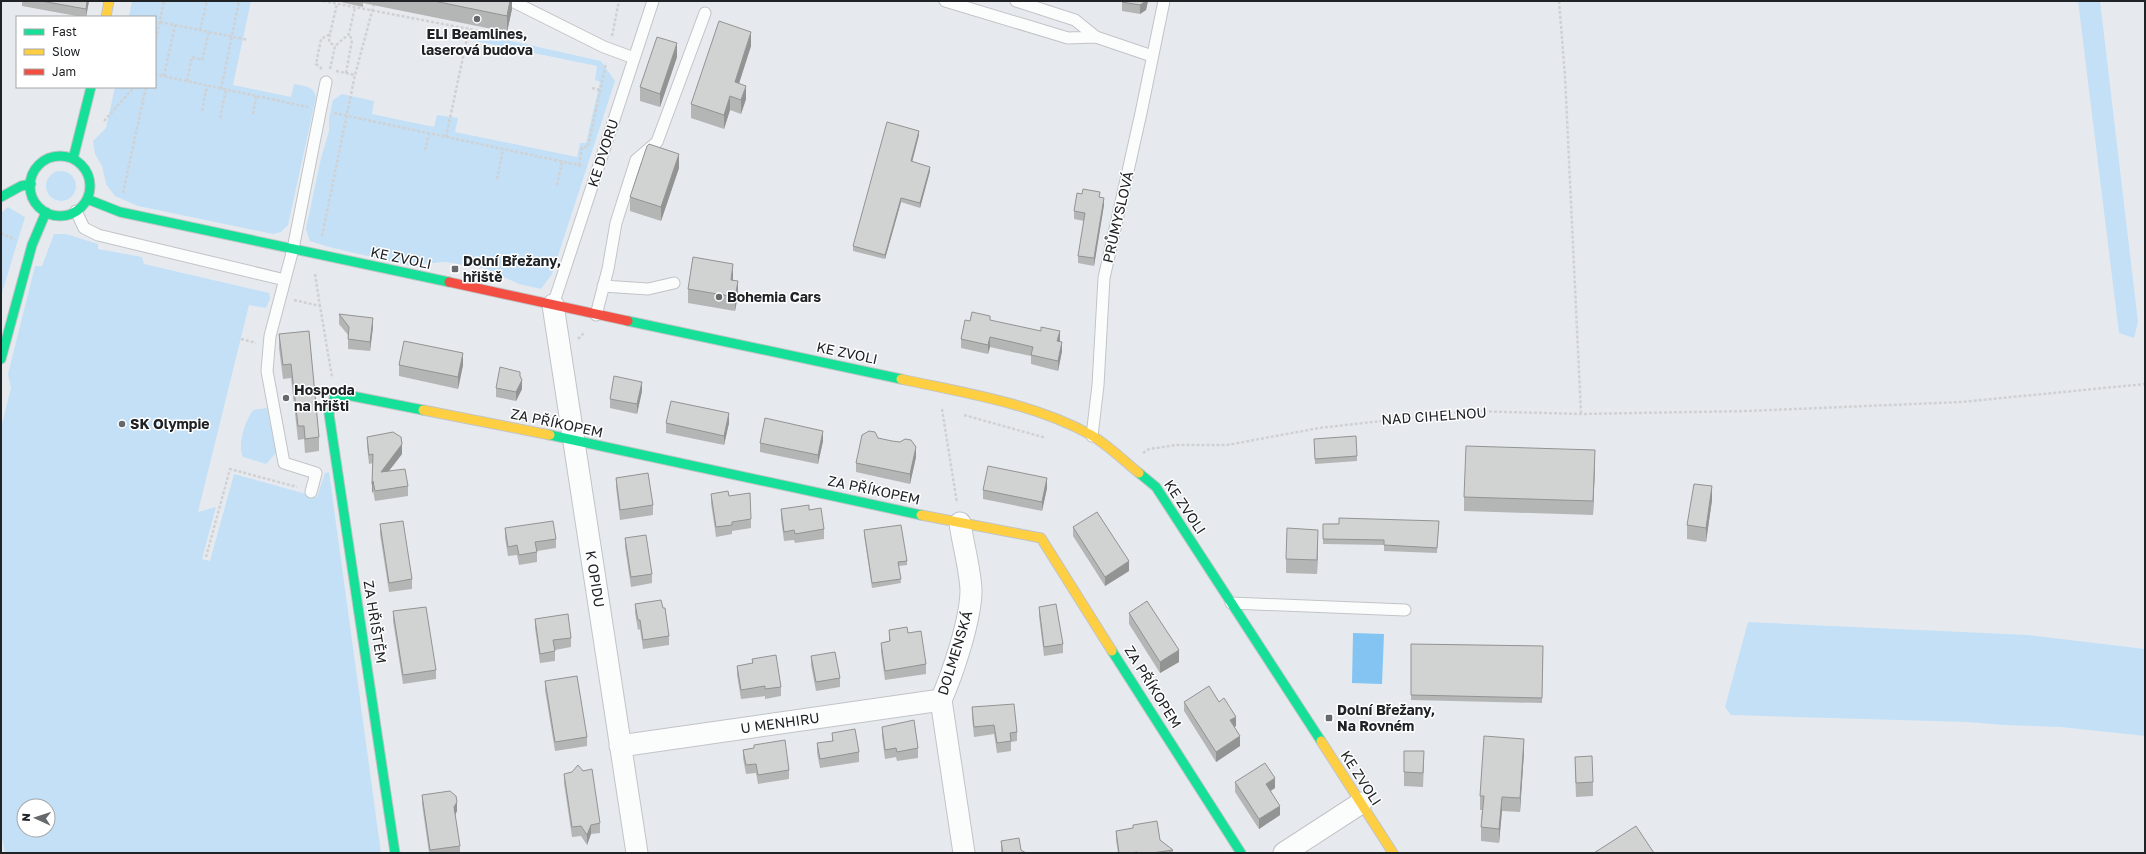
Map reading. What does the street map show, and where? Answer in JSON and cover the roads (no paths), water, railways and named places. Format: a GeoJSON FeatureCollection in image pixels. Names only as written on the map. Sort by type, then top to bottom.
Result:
{"type":"FeatureCollection","features":[{"type":"Feature","properties":{"kind":"street"},"geometry":{"type":"LineString","coordinates":[[106,16],[109,1]]}},
{"type":"Feature","properties":{"kind":"street"},"geometry":{"type":"LineString","coordinates":[[73,159],[91,88]]}},
{"type":"Feature","properties":{"kind":"street"},"geometry":{"type":"LineString","coordinates":[[62,156],[73,159],[87,172],[90,180],[87,199],[76,211],[66,215],[56,216],[46,212],[34,200],[31,184],[34,173],[41,163],[50,157],[62,156]]}},
{"type":"Feature","properties":{"kind":"street"},"geometry":{"type":"LineString","coordinates":[[1,197],[21,186],[31,184]]}},
{"type":"Feature","properties":{"kind":"street","name":"KE ZVOLI"},"geometry":{"type":"LineString","coordinates":[[87,199],[120,212],[596,315],[944,388],[1050,416],[1092,436],[1156,487],[1393,853]]}},
{"type":"Feature","properties":{"kind":"street"},"geometry":{"type":"LineString","coordinates":[[1,359],[32,245],[46,212]]}},
{"type":"Feature","properties":{"kind":"street","name":"K OPIDU"},"geometry":{"type":"LineString","coordinates":[[553,305],[637,853]]}},
{"type":"Feature","properties":{"kind":"street","name":"ZA PŘÍKOPEM"},"geometry":{"type":"LineString","coordinates":[[335,395],[352,396],[573,440],[960,523],[1041,538],[1241,853]]}},
{"type":"Feature","properties":{"kind":"street","name":"ZA HŘIŠTĚM"},"geometry":{"type":"LineString","coordinates":[[335,395],[329,414],[395,853]]}},
{"type":"Feature","properties":{"kind":"street","name":"DOLMENSKÁ"},"geometry":{"type":"LineString","coordinates":[[960,523],[971,589],[970,606],[950,680],[941,700],[964,853]]}},
{"type":"Feature","properties":{"kind":"street","name":"U MENHIRU"},"geometry":{"type":"LineString","coordinates":[[620,746],[941,700]]}},
{"type":"Feature","properties":{"kind":"street"},"geometry":{"type":"LineString","coordinates":[[1284,853],[1361,803]]}},
{"type":"Feature","properties":{"kind":"lane","name":"KE DVORU"},"geometry":{"type":"LineString","coordinates":[[553,305],[653,1]]}},
{"type":"Feature","properties":{"kind":"lane"},"geometry":{"type":"LineString","coordinates":[[944,1],[1068,38],[1096,37]]}},
{"type":"Feature","properties":{"kind":"lane"},"geometry":{"type":"LineString","coordinates":[[1016,1],[1075,20],[1096,37],[1152,56]]}},
{"type":"Feature","properties":{"kind":"lane","name":"PRŮMYSLOVÁ"},"geometry":{"type":"LineString","coordinates":[[1092,436],[1098,385],[1104,278],[1141,113],[1164,1]]}},
{"type":"Feature","properties":{"kind":"lane"},"geometry":{"type":"LineString","coordinates":[[514,2],[609,49],[634,58]]}},
{"type":"Feature","properties":{"kind":"lane"},"geometry":{"type":"LineString","coordinates":[[596,315],[608,269],[616,223],[636,160],[657,142],[705,12]]}},
{"type":"Feature","properties":{"kind":"lane"},"geometry":{"type":"LineString","coordinates":[[311,492],[316,473],[284,463],[267,370],[270,336],[293,249],[326,82]]}},
{"type":"Feature","properties":{"kind":"lane"},"geometry":{"type":"LineString","coordinates":[[76,211],[84,228],[98,235],[286,275]]}},
{"type":"Feature","properties":{"kind":"lane"},"geometry":{"type":"LineString","coordinates":[[603,286],[648,289],[674,283]]}},
{"type":"Feature","properties":{"kind":"lane"},"geometry":{"type":"LineString","coordinates":[[1231,603],[1405,610]]}},
{"type":"Feature","properties":{"kind":"water"},"geometry":{"type":"Polygon","coordinates":[[[1353,633],[1384,634],[1382,684],[1352,683],[1353,633]]]}},
{"type":"Feature","properties":{"kind":"place","name":"ELI Beamlines, laserová budova"},"geometry":{"type":"Point","coordinates":[477,19]}},
{"type":"Feature","properties":{"kind":"place","name":"Dolní Břežany, hřiště"},"geometry":{"type":"Point","coordinates":[455,269]}},
{"type":"Feature","properties":{"kind":"place","name":"Bohemia Cars"},"geometry":{"type":"Point","coordinates":[719,297]}},
{"type":"Feature","properties":{"kind":"place","name":"Hospoda na hřišti"},"geometry":{"type":"Point","coordinates":[286,398]}},
{"type":"Feature","properties":{"kind":"place","name":"SK Olympie"},"geometry":{"type":"Point","coordinates":[122,424]}},
{"type":"Feature","properties":{"kind":"place","name":"Dolní Břežany, Na Rovném"},"geometry":{"type":"Point","coordinates":[1329,718]}}]}
